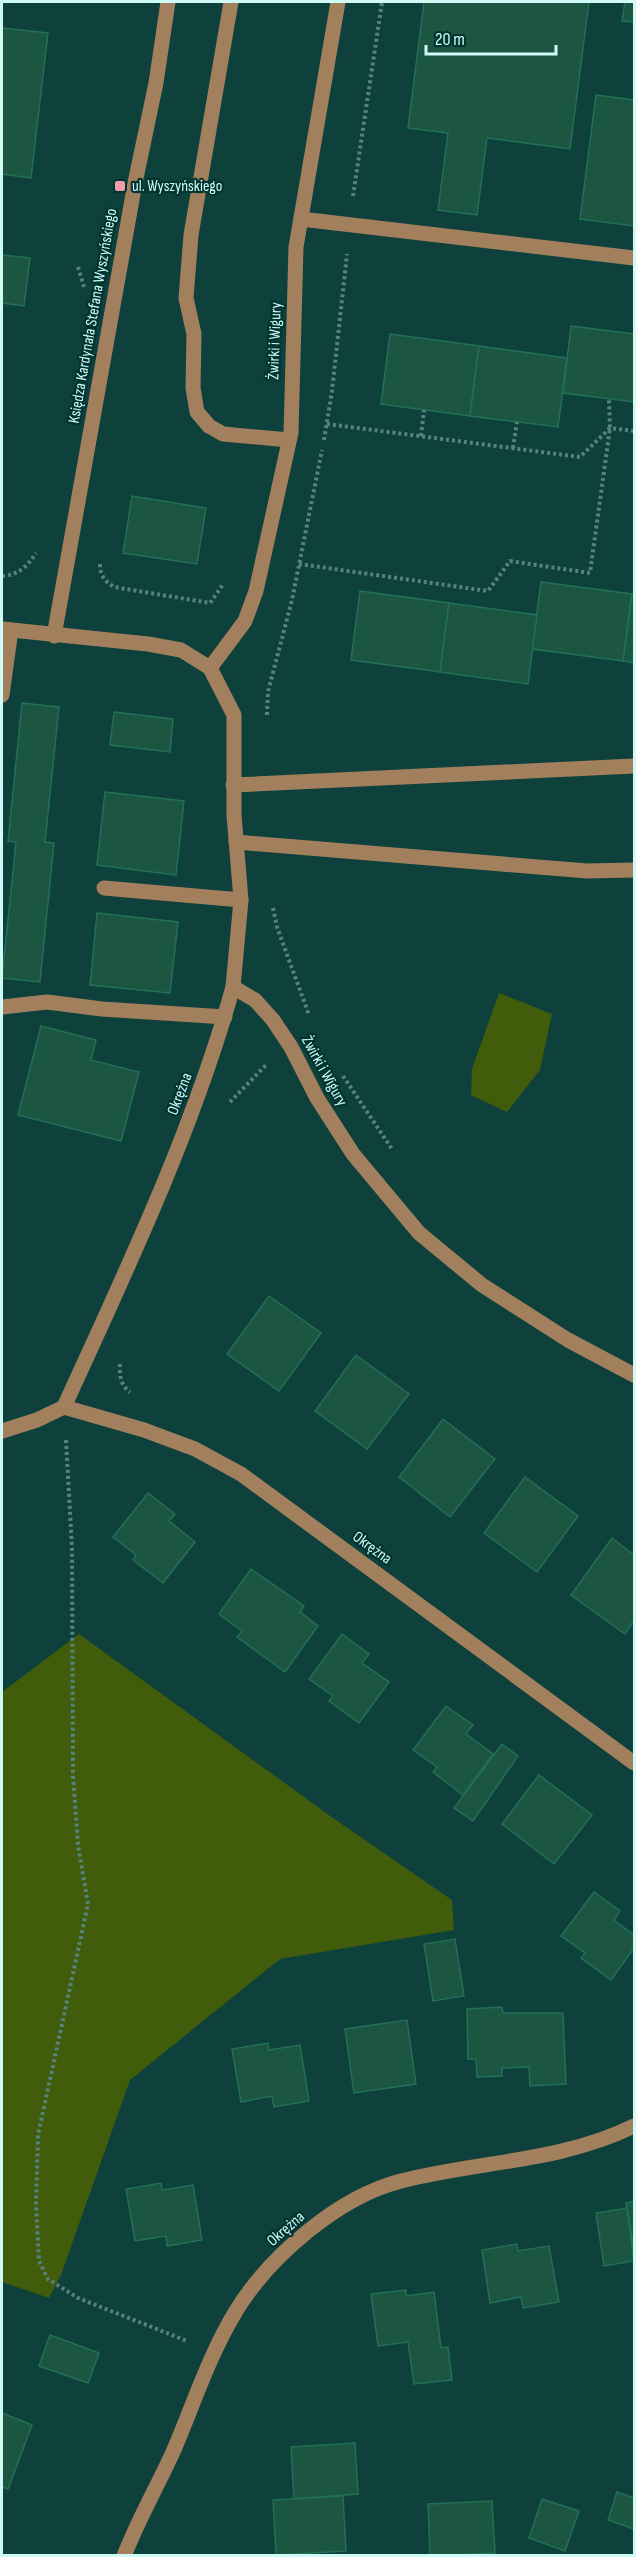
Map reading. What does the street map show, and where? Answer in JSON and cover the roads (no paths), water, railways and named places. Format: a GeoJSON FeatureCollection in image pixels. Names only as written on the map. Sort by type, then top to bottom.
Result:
{"type":"FeatureCollection","features":[{"type":"Feature","properties":{"kind":"street","name":"Księdza Kardynała Stefana Wyszyńskiego"},"geometry":{"type":"LineString","coordinates":[[54,636],[135,183],[156,83],[168,2]]}},
{"type":"Feature","properties":{"kind":"street"},"geometry":{"type":"LineString","coordinates":[[231,2],[190,235],[186,298],[194,334],[193,388],[197,412],[209,426],[223,434],[246,438],[289,440]]}},
{"type":"Feature","properties":{"kind":"street","name":"Żwirki i Wigury"},"geometry":{"type":"LineString","coordinates":[[210,668],[245,621],[256,591],[289,440],[296,247],[338,2]]}},
{"type":"Feature","properties":{"kind":"street"},"geometry":{"type":"LineString","coordinates":[[301,219],[634,258]]}},
{"type":"Feature","properties":{"kind":"street"},"geometry":{"type":"LineString","coordinates":[[2,695],[6,629],[54,636],[148,644],[181,650],[210,668],[234,715],[233,785],[241,900],[233,987]]}},
{"type":"Feature","properties":{"kind":"street"},"geometry":{"type":"LineString","coordinates":[[233,785],[634,766]]}},
{"type":"Feature","properties":{"kind":"street"},"geometry":{"type":"LineString","coordinates":[[236,842],[587,871],[634,870]]}},
{"type":"Feature","properties":{"kind":"street"},"geometry":{"type":"LineString","coordinates":[[104,888],[241,900]]}},
{"type":"Feature","properties":{"kind":"street","name":"Żwirki i Wigury"},"geometry":{"type":"LineString","coordinates":[[233,987],[255,1000],[273,1020],[291,1047],[317,1098],[353,1154],[419,1233],[490,1291],[568,1340],[634,1375]]}},
{"type":"Feature","properties":{"kind":"street","name":"Okrężna"},"geometry":{"type":"LineString","coordinates":[[233,987],[206,1078],[163,1187],[64,1407],[144,1430],[195,1449],[240,1474],[634,1763]]}},
{"type":"Feature","properties":{"kind":"street"},"geometry":{"type":"LineString","coordinates":[[2,1007],[47,1002],[114,1010],[225,1017]]}},
{"type":"Feature","properties":{"kind":"street"},"geometry":{"type":"LineString","coordinates":[[2,1431],[37,1420],[64,1407]]}},
{"type":"Feature","properties":{"kind":"street","name":"Okrężna"},"geometry":{"type":"LineString","coordinates":[[124,2556],[165,2470],[215,2351],[236,2311],[269,2268],[335,2211],[398,2182],[562,2153],[599,2142],[634,2126]]}},
{"type":"Feature","properties":{"kind":"place","name":"ul. Wyszyńskiego"},"geometry":{"type":"Point","coordinates":[120,186]}}]}
